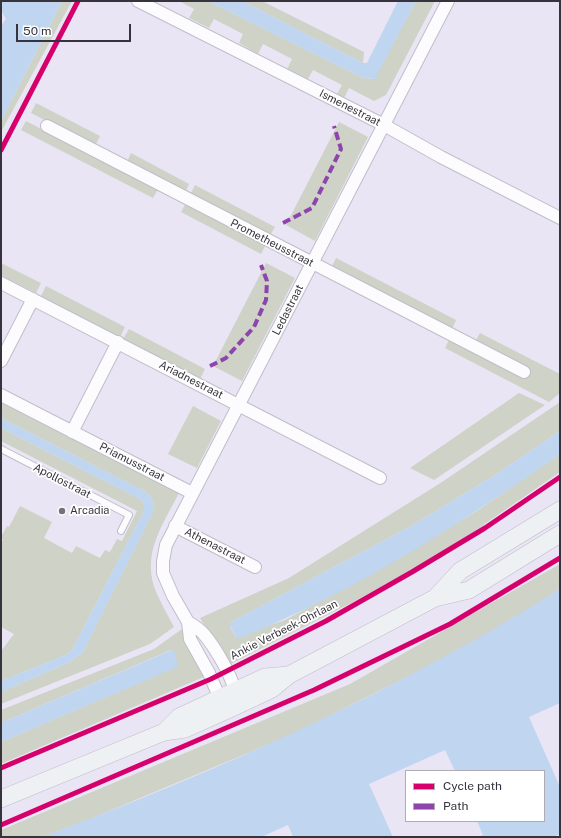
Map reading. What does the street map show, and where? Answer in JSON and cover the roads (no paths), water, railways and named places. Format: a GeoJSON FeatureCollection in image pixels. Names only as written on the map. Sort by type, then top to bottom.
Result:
{"type":"FeatureCollection","features":[{"type":"Feature","properties":{"kind":"main road"},"geometry":{"type":"LineString","coordinates":[[435,598],[460,571],[560,510]]}},
{"type":"Feature","properties":{"kind":"main road"},"geometry":{"type":"LineString","coordinates":[[1,799],[164,732],[185,729],[230,699],[272,689],[289,675],[435,598],[468,590],[560,534]]}},
{"type":"Feature","properties":{"kind":"street","name":"Ismenestraat"},"geometry":{"type":"LineString","coordinates":[[138,1],[384,125],[441,157],[560,218]]}},
{"type":"Feature","properties":{"kind":"street","name":"Ledastraat"},"geometry":{"type":"LineString","coordinates":[[230,699],[209,673],[190,639],[188,622],[173,596],[163,573],[165,550],[175,526],[192,493],[448,1]]}},
{"type":"Feature","properties":{"kind":"street","name":"Prometheusstraat"},"geometry":{"type":"LineString","coordinates":[[47,126],[524,372]]}},
{"type":"Feature","properties":{"kind":"street","name":"Ariadnestraat"},"geometry":{"type":"LineString","coordinates":[[1,282],[380,478]]}},
{"type":"Feature","properties":{"kind":"street"},"geometry":{"type":"LineString","coordinates":[[1,361],[33,299]]}},
{"type":"Feature","properties":{"kind":"street"},"geometry":{"type":"LineString","coordinates":[[72,432],[118,342]]}},
{"type":"Feature","properties":{"kind":"street","name":"Priamusstraat"},"geometry":{"type":"LineString","coordinates":[[1,396],[192,493]]}},
{"type":"Feature","properties":{"kind":"street","name":"Athenastraat"},"geometry":{"type":"LineString","coordinates":[[175,526],[255,567]]}},
{"type":"Feature","properties":{"kind":"street","name":"Ledastraat"},"geometry":{"type":"LineString","coordinates":[[188,622],[202,632],[227,670],[230,699]]}},
{"type":"Feature","properties":{"kind":"lane","name":"Apollostraat"},"geometry":{"type":"LineString","coordinates":[[1,449],[129,515],[121,531]]}},
{"type":"Feature","properties":{"kind":"water"},"geometry":{"type":"Polygon","coordinates":[[[1,1],[62,1],[1,121],[1,26],[6,19],[1,10],[1,1]]]}},
{"type":"Feature","properties":{"kind":"water"},"geometry":{"type":"Polygon","coordinates":[[[208,1],[242,1],[363,63],[367,63],[398,1],[416,1],[375,79],[363,78],[208,1]]]}},
{"type":"Feature","properties":{"kind":"water"},"geometry":{"type":"Polygon","coordinates":[[[1,418],[144,491],[153,500],[154,505],[153,512],[83,652],[70,662],[1,692],[1,681],[66,655],[72,650],[144,511],[144,505],[142,500],[1,428],[1,418]]]}},
{"type":"Feature","properties":{"kind":"water"},"geometry":{"type":"Polygon","coordinates":[[[560,431],[560,454],[444,531],[365,578],[324,600],[240,638],[236,637],[230,626],[231,622],[413,525],[495,475],[560,431]]]}},
{"type":"Feature","properties":{"kind":"water"},"geometry":{"type":"Polygon","coordinates":[[[560,589],[560,703],[529,717],[560,787],[560,834],[554,837],[478,837],[483,835],[477,822],[545,822],[545,770],[455,770],[445,750],[369,784],[393,837],[293,837],[288,825],[261,837],[42,837],[176,784],[307,726],[372,695],[499,626],[560,589]]]}},
{"type":"Feature","properties":{"kind":"water"},"geometry":{"type":"Polygon","coordinates":[[[172,650],[174,651],[178,664],[177,667],[1,742],[1,723],[172,650]]]}},
{"type":"Feature","properties":{"kind":"place","name":"Arcadia"},"geometry":{"type":"Point","coordinates":[62,511]}}]}
